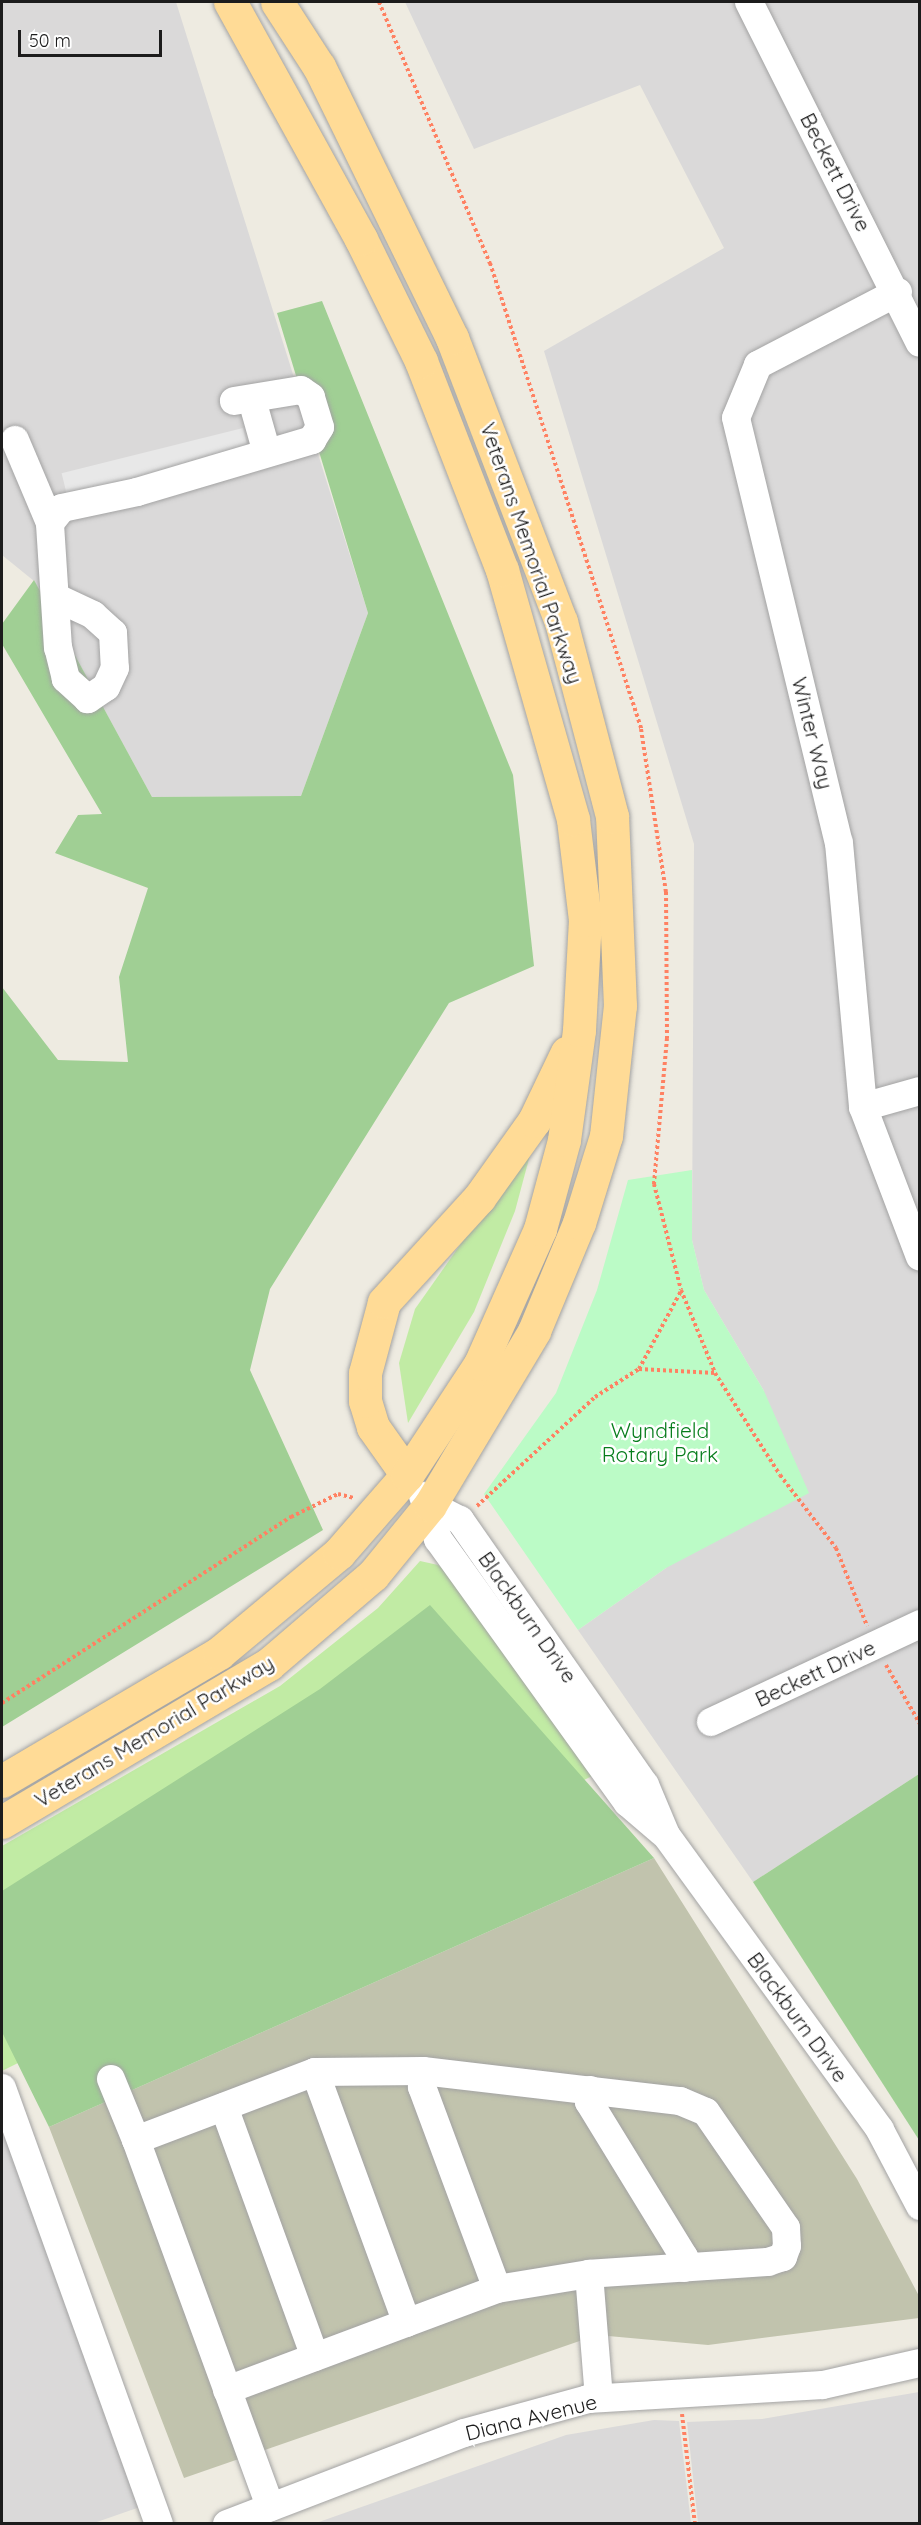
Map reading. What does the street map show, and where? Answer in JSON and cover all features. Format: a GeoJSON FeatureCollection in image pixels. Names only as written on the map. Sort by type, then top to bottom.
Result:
{"type":"FeatureCollection","features":[{"type":"Feature","properties":{"kind":"main road","name":"Veterans Memorial Parkway"},"geometry":{"type":"LineString","coordinates":[[2,1780],[219,1653],[339,1553],[407,1475],[480,1364],[540,1229],[564,1140],[579,1030],[585,920],[573,819],[502,570],[421,361],[362,239],[230,2]]}},
{"type":"Feature","properties":{"kind":"main road","name":"Veterans Memorial Parkway"},"geometry":{"type":"LineString","coordinates":[[2,1822],[269,1664],[372,1575],[430,1505],[496,1401],[549,1301],[606,1136],[621,1006],[616,870],[601,759],[561,622],[521,511],[452,338],[319,67],[277,2]]}},
{"type":"Feature","properties":{"kind":"main road"},"geometry":{"type":"LineString","coordinates":[[306,2],[319,67]]}},
{"type":"Feature","properties":{"kind":"main road"},"geometry":{"type":"LineString","coordinates":[[407,1475],[373,1427],[365,1401],[365,1373],[384,1302],[479,1198],[534,1120],[579,1030]]}},
{"type":"Feature","properties":{"kind":"street","name":"Beckett Drive"},"geometry":{"type":"LineString","coordinates":[[749,2],[898,292],[920,343]]}},
{"type":"Feature","properties":{"kind":"street","name":"Winter Way"},"geometry":{"type":"LineString","coordinates":[[898,292],[758,365],[736,418],[839,843],[863,1107],[920,1257]]}},
{"type":"Feature","properties":{"kind":"street"},"geometry":{"type":"LineString","coordinates":[[50,523],[62,508],[274,451],[312,440],[320,427],[319,413],[301,390],[243,400],[265,446],[274,451]]}},
{"type":"Feature","properties":{"kind":"street"},"geometry":{"type":"LineString","coordinates":[[15,440],[50,523],[57,598]]}},
{"type":"Feature","properties":{"kind":"street"},"geometry":{"type":"LineString","coordinates":[[863,1107],[920,1091]]}},
{"type":"Feature","properties":{"kind":"street","name":"Blackburn Drive"},"geometry":{"type":"LineString","coordinates":[[407,1475],[430,1505],[445,1548],[628,1803],[666,1835]]}},
{"type":"Feature","properties":{"kind":"street","name":"Blackburn Drive"},"geometry":{"type":"LineString","coordinates":[[430,1505],[460,1520],[645,1785],[666,1835],[880,2130],[920,2206]]}},
{"type":"Feature","properties":{"kind":"street","name":"Beckett Drive"},"geometry":{"type":"LineString","coordinates":[[711,1722],[920,1624]]}},
{"type":"Feature","properties":{"kind":"street"},"geometry":{"type":"LineString","coordinates":[[423,2071],[422,2087],[497,2289]]}},
{"type":"Feature","properties":{"kind":"street"},"geometry":{"type":"LineString","coordinates":[[136,2140],[315,2072],[423,2071],[680,2101],[706,2112],[786,2228],[783,2257],[684,2268],[589,2274],[497,2289],[227,2390]]}},
{"type":"Feature","properties":{"kind":"street"},"geometry":{"type":"LineString","coordinates":[[315,2072],[406,2323]]}},
{"type":"Feature","properties":{"kind":"street"},"geometry":{"type":"LineString","coordinates":[[111,2079],[136,2140],[270,2507]]}},
{"type":"Feature","properties":{"kind":"street"},"geometry":{"type":"LineString","coordinates":[[2,2088],[159,2523]]}},
{"type":"Feature","properties":{"kind":"street"},"geometry":{"type":"LineString","coordinates":[[590,2090],[589,2102],[684,2257],[684,2268]]}},
{"type":"Feature","properties":{"kind":"street"},"geometry":{"type":"LineString","coordinates":[[224,2107],[315,2357]]}},
{"type":"Feature","properties":{"kind":"street"},"geometry":{"type":"LineString","coordinates":[[589,2274],[599,2398]]}},
{"type":"Feature","properties":{"kind":"street","name":"Diana Avenue"},"geometry":{"type":"LineString","coordinates":[[227,2523],[464,2433],[599,2398],[679,2391],[823,2385],[920,2363]]}},
{"type":"Feature","properties":{"kind":"path"},"geometry":{"type":"LineString","coordinates":[[460,1520],[595,1397],[639,1369],[681,1290],[715,1373],[780,1475],[836,1548],[875,1645],[920,1724]]}},
{"type":"Feature","properties":{"kind":"path"},"geometry":{"type":"LineString","coordinates":[[639,1369],[715,1373]]}},
{"type":"Feature","properties":{"kind":"path"},"geometry":{"type":"LineString","coordinates":[[2,1703],[291,1517],[338,1494],[380,1505]]}},
{"type":"Feature","properties":{"kind":"path"},"geometry":{"type":"LineString","coordinates":[[679,2391],[695,2523]]}},
{"type":"Feature","properties":{"kind":"shaded area"},"geometry":{"type":"Polygon","coordinates":[[[2,2],[176,2],[368,613],[301,796],[152,797],[34,581],[2,555],[2,2]]]}},
{"type":"Feature","properties":{"kind":"shaded area"},"geometry":{"type":"Polygon","coordinates":[[[405,2],[919,2],[919,1774],[753,1882],[578,1630],[666,1568],[764,1391],[704,1290],[692,1240],[694,844],[544,351],[724,248],[640,85],[474,149],[405,2]]]}},
{"type":"Feature","properties":{"kind":"shaded area"},"geometry":{"type":"Polygon","coordinates":[[[243,428],[250,456],[69,501],[62,473],[243,428]]]}},
{"type":"Feature","properties":{"kind":"shaded area"},"geometry":{"type":"Polygon","coordinates":[[[654,1858],[857,2179],[919,2296],[919,2318],[708,2345],[597,2335],[184,2478],[49,2127],[654,1858]]]}},
{"type":"Feature","properties":{"kind":"shaded area"},"geometry":{"type":"Polygon","coordinates":[[[2,2117],[140,2507],[94,2523],[2,2523],[2,2117]]]}},
{"type":"Feature","properties":{"kind":"shaded area"},"geometry":{"type":"Polygon","coordinates":[[[919,2392],[919,2523],[698,2523],[687,2422],[762,2419],[919,2392]]]}},
{"type":"Feature","properties":{"kind":"shaded area"},"geometry":{"type":"Polygon","coordinates":[[[654,2420],[679,2421],[691,2523],[316,2523],[566,2435],[654,2420]]]}},
{"type":"Feature","properties":{"kind":"green space"},"geometry":{"type":"Polygon","coordinates":[[[322,301],[513,775],[534,966],[449,1003],[270,1289],[250,1370],[323,1530],[2,1727],[2,987],[58,1060],[128,1062],[119,977],[148,888],[55,853],[78,815],[102,814],[2,644],[2,624],[34,580],[152,797],[301,796],[368,613],[277,313],[322,301]]]}},
{"type":"Feature","properties":{"kind":"green space"},"geometry":{"type":"Polygon","coordinates":[[[534,1140],[515,1211],[474,1312],[408,1423],[399,1363],[415,1309],[534,1140]]]}},
{"type":"Feature","properties":{"kind":"green space","name":"Wyndfield Rotary Park"},"geometry":{"type":"Polygon","coordinates":[[[692,1170],[692,1240],[704,1290],[764,1391],[809,1493],[666,1568],[578,1630],[484,1494],[556,1393],[597,1290],[628,1180],[692,1170]]]}},
{"type":"Feature","properties":{"kind":"green space"},"geometry":{"type":"Polygon","coordinates":[[[420,1561],[438,1565],[455,1579],[598,1773],[2,2071],[2,1846],[280,1686],[378,1608],[420,1561]]]}},
{"type":"Feature","properties":{"kind":"green space"},"geometry":{"type":"Polygon","coordinates":[[[430,1605],[654,1858],[49,2127],[2,2032],[2,1891],[320,1689],[430,1605]]]}},
{"type":"Feature","properties":{"kind":"green space"},"geometry":{"type":"Polygon","coordinates":[[[919,1774],[919,2140],[753,1882],[919,1774]]]}}]}
